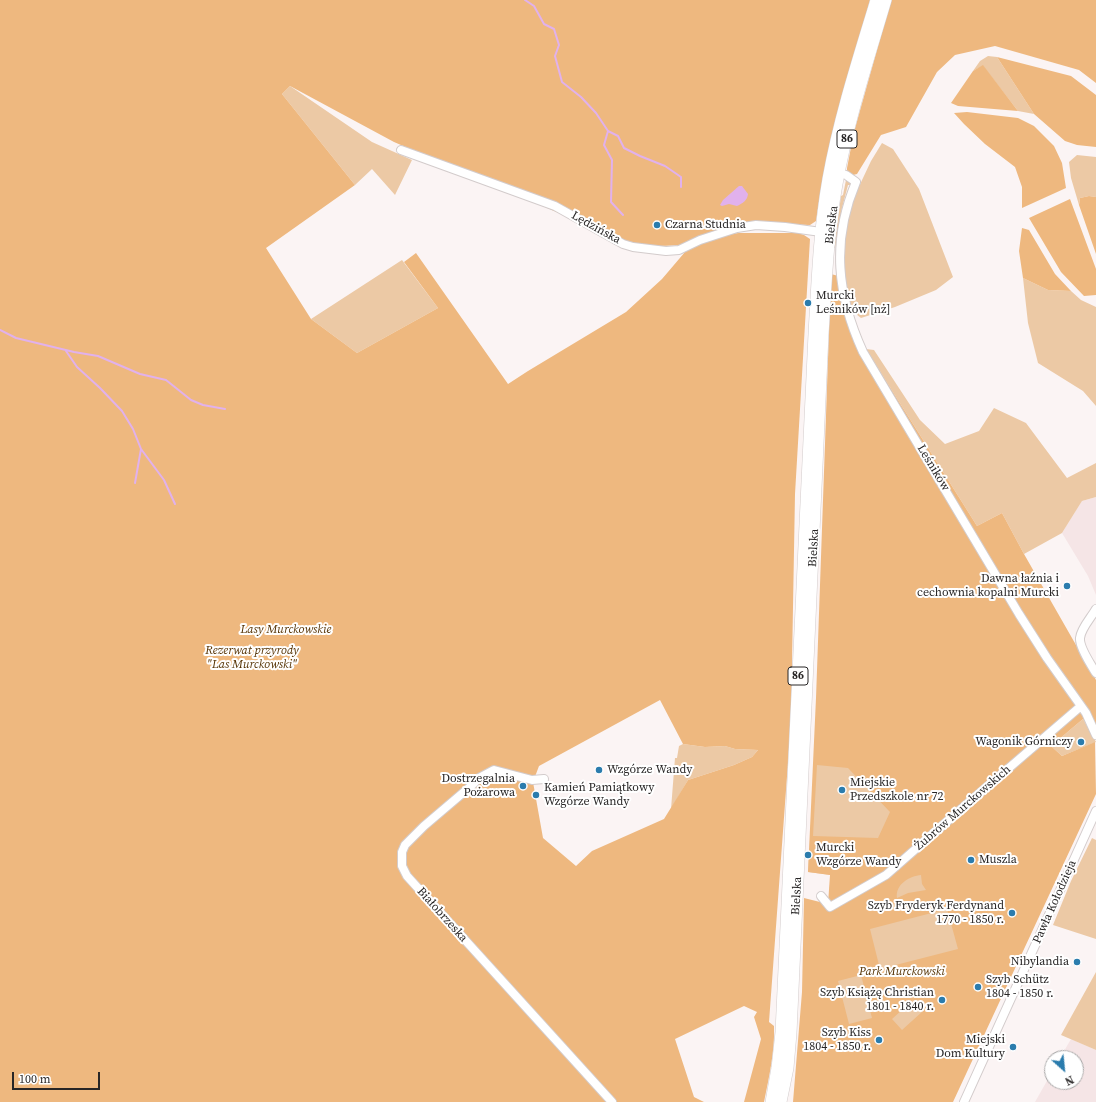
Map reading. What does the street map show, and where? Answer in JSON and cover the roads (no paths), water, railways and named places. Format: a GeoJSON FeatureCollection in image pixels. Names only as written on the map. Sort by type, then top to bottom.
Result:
{"type":"FeatureCollection","features":[{"type":"Feature","properties":{"kind":"main road","name":"Bielska"},"geometry":{"type":"LineString","coordinates":[[771,1102],[777,1068],[781,1026],[814,326],[821,232],[828,178],[839,130],[851,83],[876,0]]}},
{"type":"Feature","properties":{"kind":"main road","name":"Bielska"},"geometry":{"type":"LineString","coordinates":[[781,1102],[788,1068],[792,1004],[826,281],[832,219],[839,173],[848,131],[886,0]]}},
{"type":"Feature","properties":{"kind":"street","name":"Lędzińska"},"geometry":{"type":"LineString","coordinates":[[401,150],[555,206],[623,244],[633,247],[666,251],[679,250],[700,240],[737,228],[756,225],[781,226],[821,232]]}},
{"type":"Feature","properties":{"kind":"street","name":"Leśników"},"geometry":{"type":"LineString","coordinates":[[839,173],[846,175],[856,182],[848,204],[843,226],[839,269],[846,309],[863,352],[1019,614],[1047,658],[1086,713],[1096,735]]}},
{"type":"Feature","properties":{"kind":"street"},"geometry":{"type":"LineString","coordinates":[[1096,609],[1083,630],[1080,639],[1084,652],[1096,673]]}},
{"type":"Feature","properties":{"kind":"street","name":"Żubrów Murckowskich"},"geometry":{"type":"LineString","coordinates":[[821,896],[830,907],[886,875],[1081,706]]}},
{"type":"Feature","properties":{"kind":"street","name":"Białobrzeska"},"geometry":{"type":"LineString","coordinates":[[544,780],[532,780],[494,770],[479,778],[424,826],[405,845],[402,852],[402,866],[407,876],[612,1102]]}},
{"type":"Feature","properties":{"kind":"street","name":"Pawła Kołodzieja"},"geometry":{"type":"LineString","coordinates":[[964,1102],[1096,811]]}},
{"type":"Feature","properties":{"kind":"waterway"},"geometry":{"type":"LineString","coordinates":[[525,0],[534,6],[544,24],[554,29],[559,45],[555,56],[562,82],[581,97],[596,113],[608,131],[618,136],[624,148],[665,166],[681,177],[681,187]]}},
{"type":"Feature","properties":{"kind":"waterway"},"geometry":{"type":"LineString","coordinates":[[608,131],[604,145],[612,160],[611,202],[623,215]]}},
{"type":"Feature","properties":{"kind":"waterway"},"geometry":{"type":"LineString","coordinates":[[0,330],[16,338],[74,352],[98,356],[140,374],[166,380],[191,400],[203,405],[225,409]]}},
{"type":"Feature","properties":{"kind":"waterway"},"geometry":{"type":"LineString","coordinates":[[66,351],[77,367],[122,411],[133,429],[141,449],[135,483]]}},
{"type":"Feature","properties":{"kind":"waterway"},"geometry":{"type":"LineString","coordinates":[[141,449],[164,480],[175,504]]}},
{"type":"Feature","properties":{"kind":"place","name":"Czarna Studnia"},"geometry":{"type":"Point","coordinates":[657,225]}},
{"type":"Feature","properties":{"kind":"place","name":"Murcki Leśników [nż]"},"geometry":{"type":"Point","coordinates":[808,303]}},
{"type":"Feature","properties":{"kind":"place","name":"Dawna łaźnia i cechownia kopalni Murcki"},"geometry":{"type":"Point","coordinates":[1067,586]}},
{"type":"Feature","properties":{"kind":"place","name":"Wagonik Górniczy"},"geometry":{"type":"Point","coordinates":[1081,742]}},
{"type":"Feature","properties":{"kind":"place","name":"Wzgórze Wandy"},"geometry":{"type":"Point","coordinates":[599,770]}},
{"type":"Feature","properties":{"kind":"place","name":"Dostrzegalnia Pożarowa"},"geometry":{"type":"Point","coordinates":[523,786]}},
{"type":"Feature","properties":{"kind":"place","name":"Miejskie Przedszkole nr 72"},"geometry":{"type":"Point","coordinates":[842,790]}},
{"type":"Feature","properties":{"kind":"place","name":"Kamień Pamiątkowy Wzgórze Wandy"},"geometry":{"type":"Point","coordinates":[536,795]}},
{"type":"Feature","properties":{"kind":"place","name":"Murcki Wzgórze Wandy"},"geometry":{"type":"Point","coordinates":[808,855]}},
{"type":"Feature","properties":{"kind":"place","name":"Muszla"},"geometry":{"type":"Point","coordinates":[971,860]}},
{"type":"Feature","properties":{"kind":"place","name":"Szyb Fryderyk Ferdynand 1770 - 1850 r."},"geometry":{"type":"Point","coordinates":[1012,913]}},
{"type":"Feature","properties":{"kind":"place","name":"Nibylandia"},"geometry":{"type":"Point","coordinates":[1077,962]}},
{"type":"Feature","properties":{"kind":"place","name":"Szyb Schütz 1804 - 1850 r."},"geometry":{"type":"Point","coordinates":[978,987]}},
{"type":"Feature","properties":{"kind":"place","name":"Szyb Książę Christian 1801 - 1840 r."},"geometry":{"type":"Point","coordinates":[942,1000]}},
{"type":"Feature","properties":{"kind":"place","name":"Szyb Kiss 1804 - 1850 r."},"geometry":{"type":"Point","coordinates":[879,1040]}},
{"type":"Feature","properties":{"kind":"place","name":"Miejski Dom Kultury"},"geometry":{"type":"Point","coordinates":[1013,1047]}},
{"type":"Feature","properties":{"kind":"park label","name":"Lasy Murckowskie"},"geometry":{"type":"Point","coordinates":[286,630]}},
{"type":"Feature","properties":{"kind":"park label","name":"Rezerwat przyrody \"Las Murckowski\""},"geometry":{"type":"Point","coordinates":[252,658]}},
{"type":"Feature","properties":{"kind":"park label","name":"Park Murckowski"},"geometry":{"type":"Point","coordinates":[902,972]}}]}
